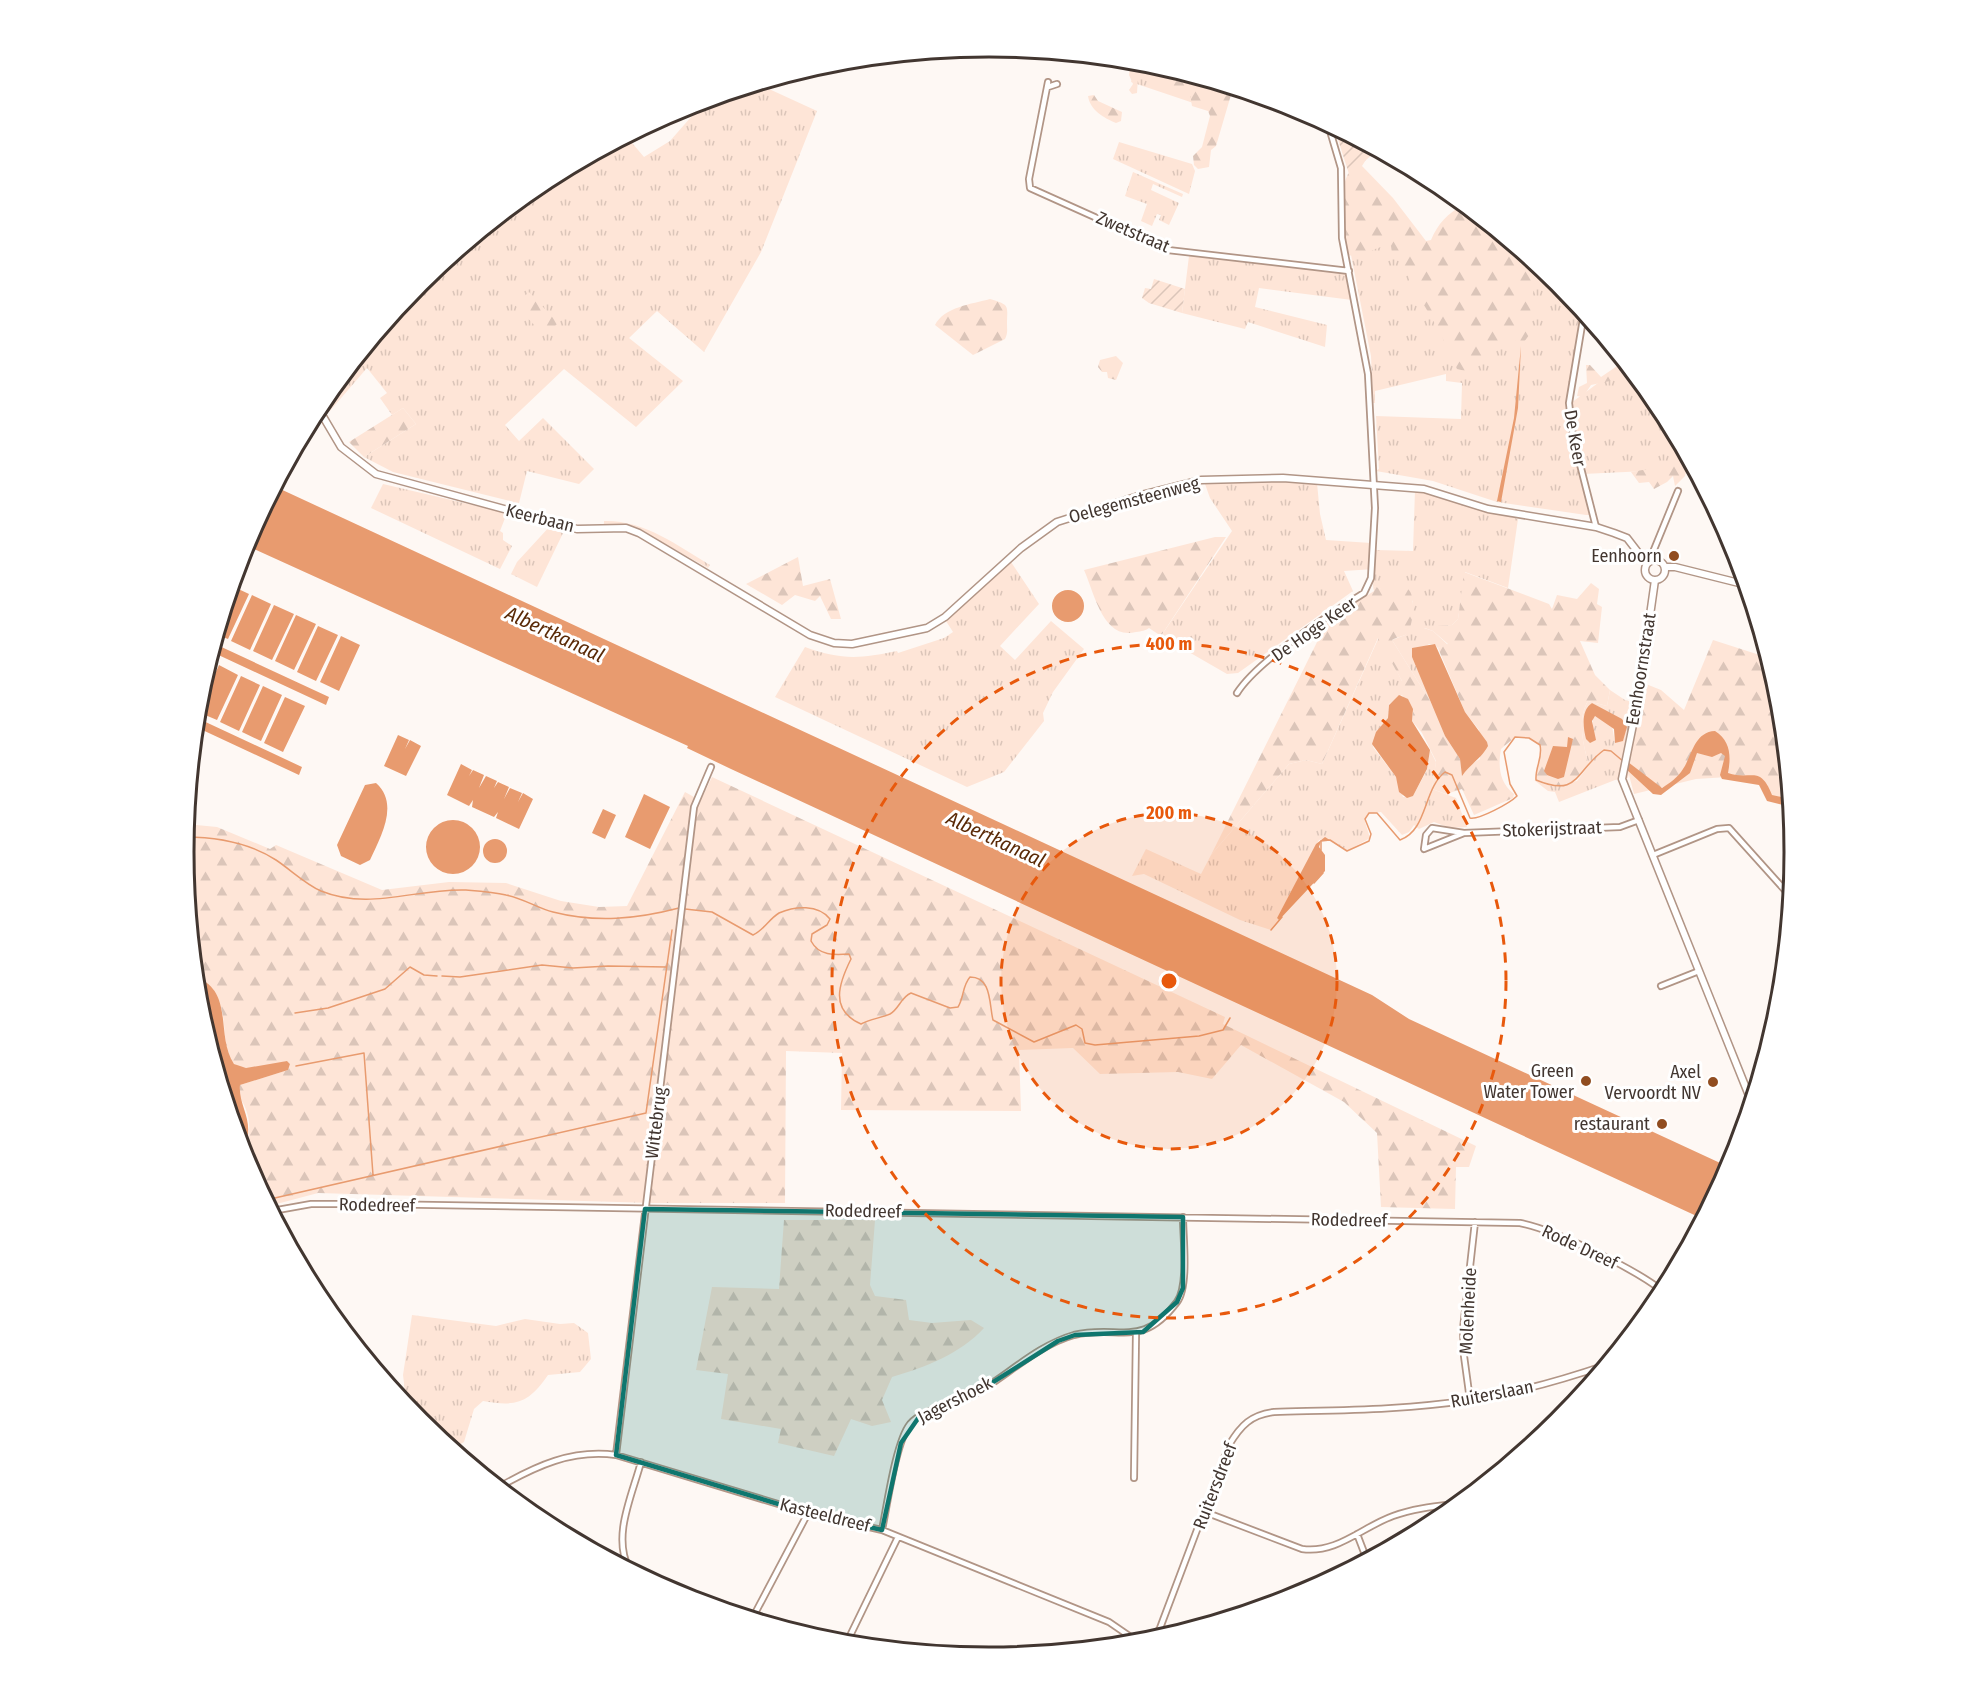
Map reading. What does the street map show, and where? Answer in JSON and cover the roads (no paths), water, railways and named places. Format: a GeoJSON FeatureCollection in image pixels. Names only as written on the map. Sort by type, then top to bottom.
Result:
{"type":"FeatureCollection","features":[{"type":"Feature","properties":{"kind":"street","name":"Zwetstraat"},"geometry":{"type":"LineString","coordinates":[[1057,84],[1048,84],[1029,178],[1030,188],[1168,250],[1349,271]]}},
{"type":"Feature","properties":{"kind":"street"},"geometry":{"type":"LineString","coordinates":[[1331,135],[1341,168],[1342,238],[1368,374],[1374,484]]}},
{"type":"Feature","properties":{"kind":"street","name":"De Keer"},"geometry":{"type":"LineString","coordinates":[[1582,322],[1569,403],[1573,437],[1596,527]]}},
{"type":"Feature","properties":{"kind":"street","name":"Keerbaan"},"geometry":{"type":"LineString","coordinates":[[324,418],[341,447],[376,474],[578,529],[626,528],[639,533],[806,633]]}},
{"type":"Feature","properties":{"kind":"street","name":"Oelegemsteenweg"},"geometry":{"type":"LineString","coordinates":[[806,633],[827,642],[845,644],[927,628],[945,617],[1022,548],[1057,522],[1172,486],[1201,480],[1267,478],[1424,489],[1496,511],[1596,527],[1627,538],[1651,562],[1646,575],[1655,580]]}},
{"type":"Feature","properties":{"kind":"street","name":"De Hoge Keer"},"geometry":{"type":"LineString","coordinates":[[1237,693],[1248,676],[1367,591],[1371,573],[1374,484]]}},
{"type":"Feature","properties":{"kind":"street"},"geometry":{"type":"LineString","coordinates":[[1664,570],[1661,562],[1651,562],[1670,505],[1678,491]]}},
{"type":"Feature","properties":{"kind":"street"},"geometry":{"type":"LineString","coordinates":[[1655,580],[1664,570],[1689,570],[1737,583]]}},
{"type":"Feature","properties":{"kind":"street","name":"Eenhoornstraat"},"geometry":{"type":"LineString","coordinates":[[1639,820],[1622,779],[1622,771],[1638,700],[1655,580]]}},
{"type":"Feature","properties":{"kind":"street","name":"Wittebrug"},"geometry":{"type":"LineString","coordinates":[[616,1455],[694,807],[711,767]]}},
{"type":"Feature","properties":{"kind":"street"},"geometry":{"type":"LineString","coordinates":[[1639,820],[1748,1092]]}},
{"type":"Feature","properties":{"kind":"street","name":"Stokerijstraat"},"geometry":{"type":"LineString","coordinates":[[1464,834],[1424,849],[1426,835],[1432,828],[1464,834],[1620,827],[1639,820]]}},
{"type":"Feature","properties":{"kind":"street"},"geometry":{"type":"LineString","coordinates":[[1653,855],[1717,829],[1729,828],[1784,889]]}},
{"type":"Feature","properties":{"kind":"street"},"geometry":{"type":"LineString","coordinates":[[1661,986],[1699,971]]}},
{"type":"Feature","properties":{"kind":"street","name":"Rodedreef"},"geometry":{"type":"LineString","coordinates":[[279,1210],[326,1204],[1454,1221]]}},
{"type":"Feature","properties":{"kind":"street"},"geometry":{"type":"LineString","coordinates":[[1134,1478],[1136,1333],[1153,1326],[1177,1302],[1181,1294],[1183,1217]]}},
{"type":"Feature","properties":{"kind":"street","name":"Rode Dreef"},"geometry":{"type":"LineString","coordinates":[[1454,1221],[1520,1223],[1551,1231],[1656,1286]]}},
{"type":"Feature","properties":{"kind":"street","name":"Molenheide"},"geometry":{"type":"LineString","coordinates":[[1470,1400],[1463,1329],[1475,1222]]}},
{"type":"Feature","properties":{"kind":"street","name":"Jagershoek"},"geometry":{"type":"LineString","coordinates":[[882,1530],[902,1443],[910,1424],[919,1416],[968,1398],[1058,1341],[1082,1334],[1136,1333]]}},
{"type":"Feature","properties":{"kind":"street","name":"Ruiterslaan"},"geometry":{"type":"LineString","coordinates":[[1375,1408],[1470,1400],[1531,1387],[1595,1368]]}},
{"type":"Feature","properties":{"kind":"street","name":"Ruitersdreef"},"geometry":{"type":"LineString","coordinates":[[1160,1629],[1229,1445],[1243,1424],[1251,1418],[1274,1412],[1375,1408]]}},
{"type":"Feature","properties":{"kind":"street","name":"Kasteeldreef"},"geometry":{"type":"LineString","coordinates":[[505,1484],[552,1460],[571,1455],[588,1453],[616,1455],[808,1513],[882,1530],[1109,1622],[1129,1636]]}},
{"type":"Feature","properties":{"kind":"street"},"geometry":{"type":"LineString","coordinates":[[624,1558],[622,1534],[641,1462]]}},
{"type":"Feature","properties":{"kind":"street"},"geometry":{"type":"LineString","coordinates":[[1205,1512],[1302,1549],[1324,1549],[1399,1514],[1442,1507]]}},
{"type":"Feature","properties":{"kind":"street"},"geometry":{"type":"LineString","coordinates":[[755,1612],[808,1513]]}},
{"type":"Feature","properties":{"kind":"street"},"geometry":{"type":"LineString","coordinates":[[1357,1534],[1364,1553]]}},
{"type":"Feature","properties":{"kind":"street"},"geometry":{"type":"LineString","coordinates":[[850,1635],[898,1537]]}},
{"type":"Feature","properties":{"kind":"water"},"geometry":{"type":"Polygon","coordinates":[[[1521,346],[1518,408],[1501,502],[1497,501],[1514,418],[1521,346]]]}},
{"type":"Feature","properties":{"kind":"water","name":"Albertkanaal"},"geometry":{"type":"Polygon","coordinates":[[[282,490],[1372,995],[1409,1019],[1721,1163],[1696,1216],[731,769],[687,748],[688,746],[254,549],[282,490]]]}},
{"type":"Feature","properties":{"kind":"water"},"geometry":{"type":"Polygon","coordinates":[[[239,589],[249,594],[228,639],[224,637],[239,589]]]}},
{"type":"Feature","properties":{"kind":"water"},"geometry":{"type":"Polygon","coordinates":[[[1068,590],[1079,595],[1084,606],[1079,617],[1068,622],[1057,617],[1052,606],[1057,595],[1068,590]]]}},
{"type":"Feature","properties":{"kind":"water"},"geometry":{"type":"Polygon","coordinates":[[[252,595],[271,604],[250,650],[231,641],[252,595]]]}},
{"type":"Feature","properties":{"kind":"water"},"geometry":{"type":"Polygon","coordinates":[[[274,605],[294,614],[272,660],[253,651],[274,605]]]}},
{"type":"Feature","properties":{"kind":"water"},"geometry":{"type":"Polygon","coordinates":[[[296,615],[316,624],[294,670],[275,661],[296,615]]]}},
{"type":"Feature","properties":{"kind":"water"},"geometry":{"type":"Polygon","coordinates":[[[318,626],[338,635],[316,681],[297,672],[318,626]]]}},
{"type":"Feature","properties":{"kind":"water"},"geometry":{"type":"Polygon","coordinates":[[[341,636],[360,645],[339,691],[320,682],[341,636]]]}},
{"type":"Feature","properties":{"kind":"water"},"geometry":{"type":"Polygon","coordinates":[[[1435,644],[1465,712],[1488,746],[1462,776],[1460,759],[1445,736],[1412,657],[1412,648],[1435,644]]]}},
{"type":"Feature","properties":{"kind":"water"},"geometry":{"type":"Polygon","coordinates":[[[221,647],[329,697],[326,705],[219,655],[221,647]]]}},
{"type":"Feature","properties":{"kind":"water"},"geometry":{"type":"Polygon","coordinates":[[[219,665],[238,675],[217,720],[206,715],[214,676],[219,665]]]}},
{"type":"Feature","properties":{"kind":"water"},"geometry":{"type":"Polygon","coordinates":[[[241,676],[260,685],[239,731],[220,722],[241,676]]]}},
{"type":"Feature","properties":{"kind":"water"},"geometry":{"type":"Polygon","coordinates":[[[263,686],[282,695],[261,741],[242,732],[263,686]]]}},
{"type":"Feature","properties":{"kind":"water"},"geometry":{"type":"Polygon","coordinates":[[[1399,695],[1408,699],[1413,709],[1412,721],[1430,750],[1427,769],[1413,796],[1407,798],[1399,792],[1396,777],[1372,744],[1376,732],[1388,718],[1389,705],[1399,695]]]}},
{"type":"Feature","properties":{"kind":"water"},"geometry":{"type":"Polygon","coordinates":[[[285,697],[305,706],[283,752],[264,743],[285,697]]]}},
{"type":"Feature","properties":{"kind":"water"},"geometry":{"type":"Polygon","coordinates":[[[1592,703],[1622,719],[1627,727],[1623,741],[1615,743],[1614,729],[1595,716],[1592,721],[1596,740],[1590,743],[1586,739],[1584,714],[1592,703]]]}},
{"type":"Feature","properties":{"kind":"water"},"geometry":{"type":"Polygon","coordinates":[[[205,722],[302,767],[299,775],[204,731],[205,722]]]}},
{"type":"Feature","properties":{"kind":"water"},"geometry":{"type":"Polygon","coordinates":[[[1715,731],[1727,744],[1728,773],[1759,777],[1768,785],[1772,795],[1783,797],[1783,805],[1767,801],[1759,785],[1722,779],[1720,775],[1725,756],[1721,753],[1712,757],[1697,753],[1690,773],[1661,795],[1653,794],[1626,769],[1628,762],[1662,788],[1681,772],[1698,740],[1708,732],[1715,731]]]}},
{"type":"Feature","properties":{"kind":"water"},"geometry":{"type":"Polygon","coordinates":[[[398,735],[409,740],[405,749],[410,740],[421,746],[406,776],[384,766],[398,735]]]}},
{"type":"Feature","properties":{"kind":"water"},"geometry":{"type":"Polygon","coordinates":[[[1568,737],[1573,739],[1564,777],[1558,779],[1547,775],[1544,771],[1553,746],[1567,747],[1568,737]]]}},
{"type":"Feature","properties":{"kind":"water"},"geometry":{"type":"Polygon","coordinates":[[[461,764],[472,770],[469,776],[473,770],[484,775],[479,788],[486,776],[497,781],[494,788],[498,782],[509,787],[504,799],[510,788],[522,793],[518,802],[523,793],[533,799],[519,829],[496,818],[498,812],[494,817],[472,807],[473,800],[469,806],[447,795],[461,764]]]}},
{"type":"Feature","properties":{"kind":"water"},"geometry":{"type":"Polygon","coordinates":[[[376,783],[383,791],[387,801],[386,821],[370,860],[360,865],[341,856],[337,845],[365,785],[376,783]]]}},
{"type":"Feature","properties":{"kind":"water"},"geometry":{"type":"Polygon","coordinates":[[[644,794],[670,807],[650,849],[625,837],[644,794]]]}},
{"type":"Feature","properties":{"kind":"water"},"geometry":{"type":"Polygon","coordinates":[[[603,809],[616,815],[605,839],[592,833],[603,809]]]}},
{"type":"Feature","properties":{"kind":"water"},"geometry":{"type":"Polygon","coordinates":[[[453,820],[463,822],[472,828],[478,837],[480,847],[478,857],[472,866],[463,872],[453,874],[443,872],[434,866],[428,857],[426,847],[428,837],[434,828],[443,822],[453,820]]]}},
{"type":"Feature","properties":{"kind":"water"},"geometry":{"type":"Polygon","coordinates":[[[1325,837],[1330,840],[1321,841],[1319,847],[1325,855],[1325,871],[1279,920],[1277,918],[1316,844],[1325,837]]]}},
{"type":"Feature","properties":{"kind":"water"},"geometry":{"type":"Polygon","coordinates":[[[490,839],[500,839],[507,846],[507,856],[500,863],[490,863],[483,856],[483,846],[490,839]]]}},
{"type":"Feature","properties":{"kind":"water"},"geometry":{"type":"Polygon","coordinates":[[[205,982],[216,993],[220,1003],[226,1040],[234,1064],[246,1068],[287,1061],[290,1064],[288,1070],[240,1085],[247,1137],[221,1058],[205,982]]]}},
{"type":"Feature","properties":{"kind":"waterway"},"geometry":{"type":"LineString","coordinates":[[1321,850],[1321,841],[1330,840],[1347,851],[1369,841],[1371,834],[1365,819],[1369,813],[1377,813],[1400,840],[1409,835],[1416,828],[1433,788],[1445,772],[1452,775],[1470,818],[1487,814],[1501,807],[1517,796],[1510,784],[1504,752],[1515,737],[1529,738],[1540,745],[1536,780],[1550,785],[1569,784],[1604,750],[1611,751],[1624,762]]}},
{"type":"Feature","properties":{"kind":"waterway"},"geometry":{"type":"LineString","coordinates":[[195,837],[220,840],[254,849],[276,860],[315,888],[339,897],[375,899],[447,890],[466,890],[512,896],[553,912],[585,918],[632,917],[679,908]]}},
{"type":"Feature","properties":{"kind":"waterway"},"geometry":{"type":"LineString","coordinates":[[1314,883],[1323,873]]}},
{"type":"Feature","properties":{"kind":"waterway"},"geometry":{"type":"LineString","coordinates":[[685,909],[712,912],[753,935],[775,915],[785,911],[806,908],[825,914],[830,919],[827,925],[812,934],[811,941],[818,950],[823,952],[849,954],[851,959],[840,986],[841,1004],[844,1011],[861,1024],[890,1014],[911,993],[950,1008],[958,1007],[970,977],[977,978],[986,986],[993,1020],[1034,1042],[1076,1025],[1082,1029],[1085,1043],[1095,1045],[1199,1036],[1223,1030],[1230,1018]]}},
{"type":"Feature","properties":{"kind":"waterway"},"geometry":{"type":"LineString","coordinates":[[1271,930],[1282,917]]}},
{"type":"Feature","properties":{"kind":"waterway"},"geometry":{"type":"LineString","coordinates":[[273,1198],[646,1113],[672,930]]}},
{"type":"Feature","properties":{"kind":"waterway"},"geometry":{"type":"LineString","coordinates":[[442,976],[460,977],[542,965],[573,968],[666,967]]}},
{"type":"Feature","properties":{"kind":"waterway"},"geometry":{"type":"LineString","coordinates":[[295,1013],[328,1008],[385,989],[410,967],[424,975],[437,976]]}},
{"type":"Feature","properties":{"kind":"waterway"},"geometry":{"type":"LineString","coordinates":[[296,1066],[364,1053],[373,1175]]}},
{"type":"Feature","properties":{"kind":"place","name":"Eenhoorn"},"geometry":{"type":"Point","coordinates":[1674,556]}},
{"type":"Feature","properties":{"kind":"place","name":"Green Water Tower"},"geometry":{"type":"Point","coordinates":[1586,1081]}},
{"type":"Feature","properties":{"kind":"place","name":"Axel Vervoordt NV"},"geometry":{"type":"Point","coordinates":[1713,1082]}},
{"type":"Feature","properties":{"kind":"place","name":"restaurant"},"geometry":{"type":"Point","coordinates":[1662,1124]}}]}
